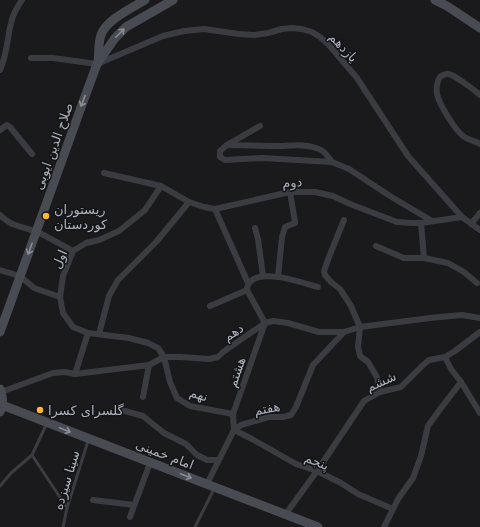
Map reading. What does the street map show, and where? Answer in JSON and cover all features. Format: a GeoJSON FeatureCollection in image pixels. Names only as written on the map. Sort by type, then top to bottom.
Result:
{"type":"FeatureCollection","features":[{"type":"Feature","properties":{"kind":"main road"},"geometry":{"type":"LineString","coordinates":[[97,64],[101,34],[110,22],[118,15],[145,0]]}},
{"type":"Feature","properties":{"kind":"main road","name":"صلاح الدین ایوبی"},"geometry":{"type":"LineString","coordinates":[[0,332],[97,64],[120,32],[173,0]]}},
{"type":"Feature","properties":{"kind":"main road"},"geometry":{"type":"LineString","coordinates":[[435,0],[447,6],[480,28]]}},
{"type":"Feature","properties":{"kind":"main road"},"geometry":{"type":"LineString","coordinates":[[1,390],[3,399],[1,409]]}},
{"type":"Feature","properties":{"kind":"main road","name":"امام خمینی"},"geometry":{"type":"LineString","coordinates":[[1,409],[47,422],[318,527]]}},
{"type":"Feature","properties":{"kind":"street"},"geometry":{"type":"LineString","coordinates":[[0,70],[6,57],[11,22],[15,10],[22,0]]}},
{"type":"Feature","properties":{"kind":"street","name":"یازدهم"},"geometry":{"type":"LineString","coordinates":[[97,64],[163,36],[184,30],[204,29],[254,35],[292,28],[312,32],[328,44],[358,78],[408,156],[462,218]]}},
{"type":"Feature","properties":{"kind":"street"},"geometry":{"type":"LineString","coordinates":[[31,58],[53,58],[97,64]]}},
{"type":"Feature","properties":{"kind":"street"},"geometry":{"type":"LineString","coordinates":[[480,95],[449,74],[443,75],[438,79],[437,95],[442,107],[455,127],[463,136],[480,144]]}},
{"type":"Feature","properties":{"kind":"street"},"geometry":{"type":"LineString","coordinates":[[0,130],[7,126],[10,127],[32,154]]}},
{"type":"Feature","properties":{"kind":"street"},"geometry":{"type":"LineString","coordinates":[[260,126],[227,145],[220,151],[220,157],[225,160],[262,158],[332,162],[349,169],[432,222]]}},
{"type":"Feature","properties":{"kind":"street"},"geometry":{"type":"LineString","coordinates":[[227,145],[293,145],[312,147],[320,149],[332,162]]}},
{"type":"Feature","properties":{"kind":"street","name":"دوم"},"geometry":{"type":"LineString","coordinates":[[104,173],[161,186],[189,202],[216,209],[290,192],[314,192],[333,196],[397,222],[432,222],[462,218]]}},
{"type":"Feature","properties":{"kind":"street","name":"اول"},"geometry":{"type":"LineString","coordinates":[[161,186],[145,210],[119,231],[99,240],[86,243],[73,251],[63,276],[60,297],[63,313],[73,327],[88,332],[129,338],[148,343],[158,348],[164,357]]}},
{"type":"Feature","properties":{"kind":"street"},"geometry":{"type":"LineString","coordinates":[[278,277],[284,227],[295,222],[290,192]]}},
{"type":"Feature","properties":{"kind":"street"},"geometry":{"type":"LineString","coordinates":[[99,334],[109,296],[118,280],[157,241],[189,202]]}},
{"type":"Feature","properties":{"kind":"street"},"geometry":{"type":"LineString","coordinates":[[216,209],[248,283]]}},
{"type":"Feature","properties":{"kind":"street"},"geometry":{"type":"LineString","coordinates":[[471,224],[480,213]]}},
{"type":"Feature","properties":{"kind":"street"},"geometry":{"type":"LineString","coordinates":[[0,215],[14,225],[36,232],[73,251]]}},
{"type":"Feature","properties":{"kind":"street"},"geometry":{"type":"LineString","coordinates":[[462,218],[480,230]]}},
{"type":"Feature","properties":{"kind":"street"},"geometry":{"type":"LineString","coordinates":[[344,220],[324,271],[325,275],[348,299],[360,327],[358,347],[360,356],[368,362],[377,377],[380,392]]}},
{"type":"Feature","properties":{"kind":"street"},"geometry":{"type":"LineString","coordinates":[[421,222],[424,258]]}},
{"type":"Feature","properties":{"kind":"street"},"geometry":{"type":"LineString","coordinates":[[255,228],[263,276]]}},
{"type":"Feature","properties":{"kind":"street"},"geometry":{"type":"LineString","coordinates":[[376,246],[404,258],[424,258],[448,263],[464,272],[477,283]]}},
{"type":"Feature","properties":{"kind":"street"},"geometry":{"type":"LineString","coordinates":[[0,270],[20,276],[34,288],[60,297]]}},
{"type":"Feature","properties":{"kind":"street"},"geometry":{"type":"LineString","coordinates":[[318,287],[289,279],[263,276],[253,279],[248,283],[246,290],[264,323],[273,321],[288,323],[319,332],[344,332],[360,327],[462,315],[480,318]]}},
{"type":"Feature","properties":{"kind":"street"},"geometry":{"type":"LineString","coordinates":[[210,306],[246,290]]}},
{"type":"Feature","properties":{"kind":"street","name":"دهم"},"geometry":{"type":"LineString","coordinates":[[1,390],[53,373],[65,372],[75,374],[149,365],[164,357],[209,359],[218,357],[264,323]]}},
{"type":"Feature","properties":{"kind":"street","name":"هشتم"},"geometry":{"type":"LineString","coordinates":[[234,430],[233,414],[264,323]]}},
{"type":"Feature","properties":{"kind":"street"},"geometry":{"type":"LineString","coordinates":[[75,374],[88,332]]}},
{"type":"Feature","properties":{"kind":"street","name":"هفتم"},"geometry":{"type":"LineString","coordinates":[[234,430],[241,425],[269,417],[282,418],[291,415],[296,407],[313,365],[344,332]]}},
{"type":"Feature","properties":{"kind":"street","name":"ششم"},"geometry":{"type":"LineString","coordinates":[[285,514],[317,471],[364,401],[380,392],[400,387],[429,360],[445,356],[455,351],[480,332]]}},
{"type":"Feature","properties":{"kind":"street"},"geometry":{"type":"LineString","coordinates":[[445,356],[451,369],[480,413]]}},
{"type":"Feature","properties":{"kind":"street","name":"نهم"},"geometry":{"type":"LineString","coordinates":[[164,357],[170,382],[177,398],[190,406],[233,414]]}},
{"type":"Feature","properties":{"kind":"street"},"geometry":{"type":"LineString","coordinates":[[143,397],[149,365]]}},
{"type":"Feature","properties":{"kind":"street"},"geometry":{"type":"LineString","coordinates":[[384,527],[398,499],[413,478],[421,456],[428,426],[461,382]]}},
{"type":"Feature","properties":{"kind":"street"},"geometry":{"type":"LineString","coordinates":[[121,410],[143,416],[164,433],[186,444],[197,455],[207,460],[218,460]]}},
{"type":"Feature","properties":{"kind":"street"},"geometry":{"type":"LineString","coordinates":[[211,486],[218,460],[234,430]]}},
{"type":"Feature","properties":{"kind":"street","name":"پنجم"},"geometry":{"type":"LineString","coordinates":[[234,430],[296,464],[317,471],[341,483],[358,494],[393,509]]}},
{"type":"Feature","properties":{"kind":"street"},"geometry":{"type":"LineString","coordinates":[[130,517],[150,463]]}},
{"type":"Feature","properties":{"kind":"street"},"geometry":{"type":"LineString","coordinates":[[93,500],[134,506]]}},
{"type":"Feature","properties":{"kind":"lane"},"geometry":{"type":"LineString","coordinates":[[0,486],[11,473],[32,455],[47,422]]}},
{"type":"Feature","properties":{"kind":"lane","name":"سینا سیزده"},"geometry":{"type":"LineString","coordinates":[[62,527],[89,439]]}},
{"type":"Feature","properties":{"kind":"lane"},"geometry":{"type":"LineString","coordinates":[[32,455],[67,508]]}},
{"type":"Feature","properties":{"kind":"lane"},"geometry":{"type":"LineString","coordinates":[[195,527],[211,486]]}},
{"type":"Feature","properties":{"kind":"place","name":"ریستوران کوردستان"},"geometry":{"type":"Point","coordinates":[46,216]}},
{"type":"Feature","properties":{"kind":"place","name":"گلسرای کسرا"},"geometry":{"type":"Point","coordinates":[40,410]}}]}
